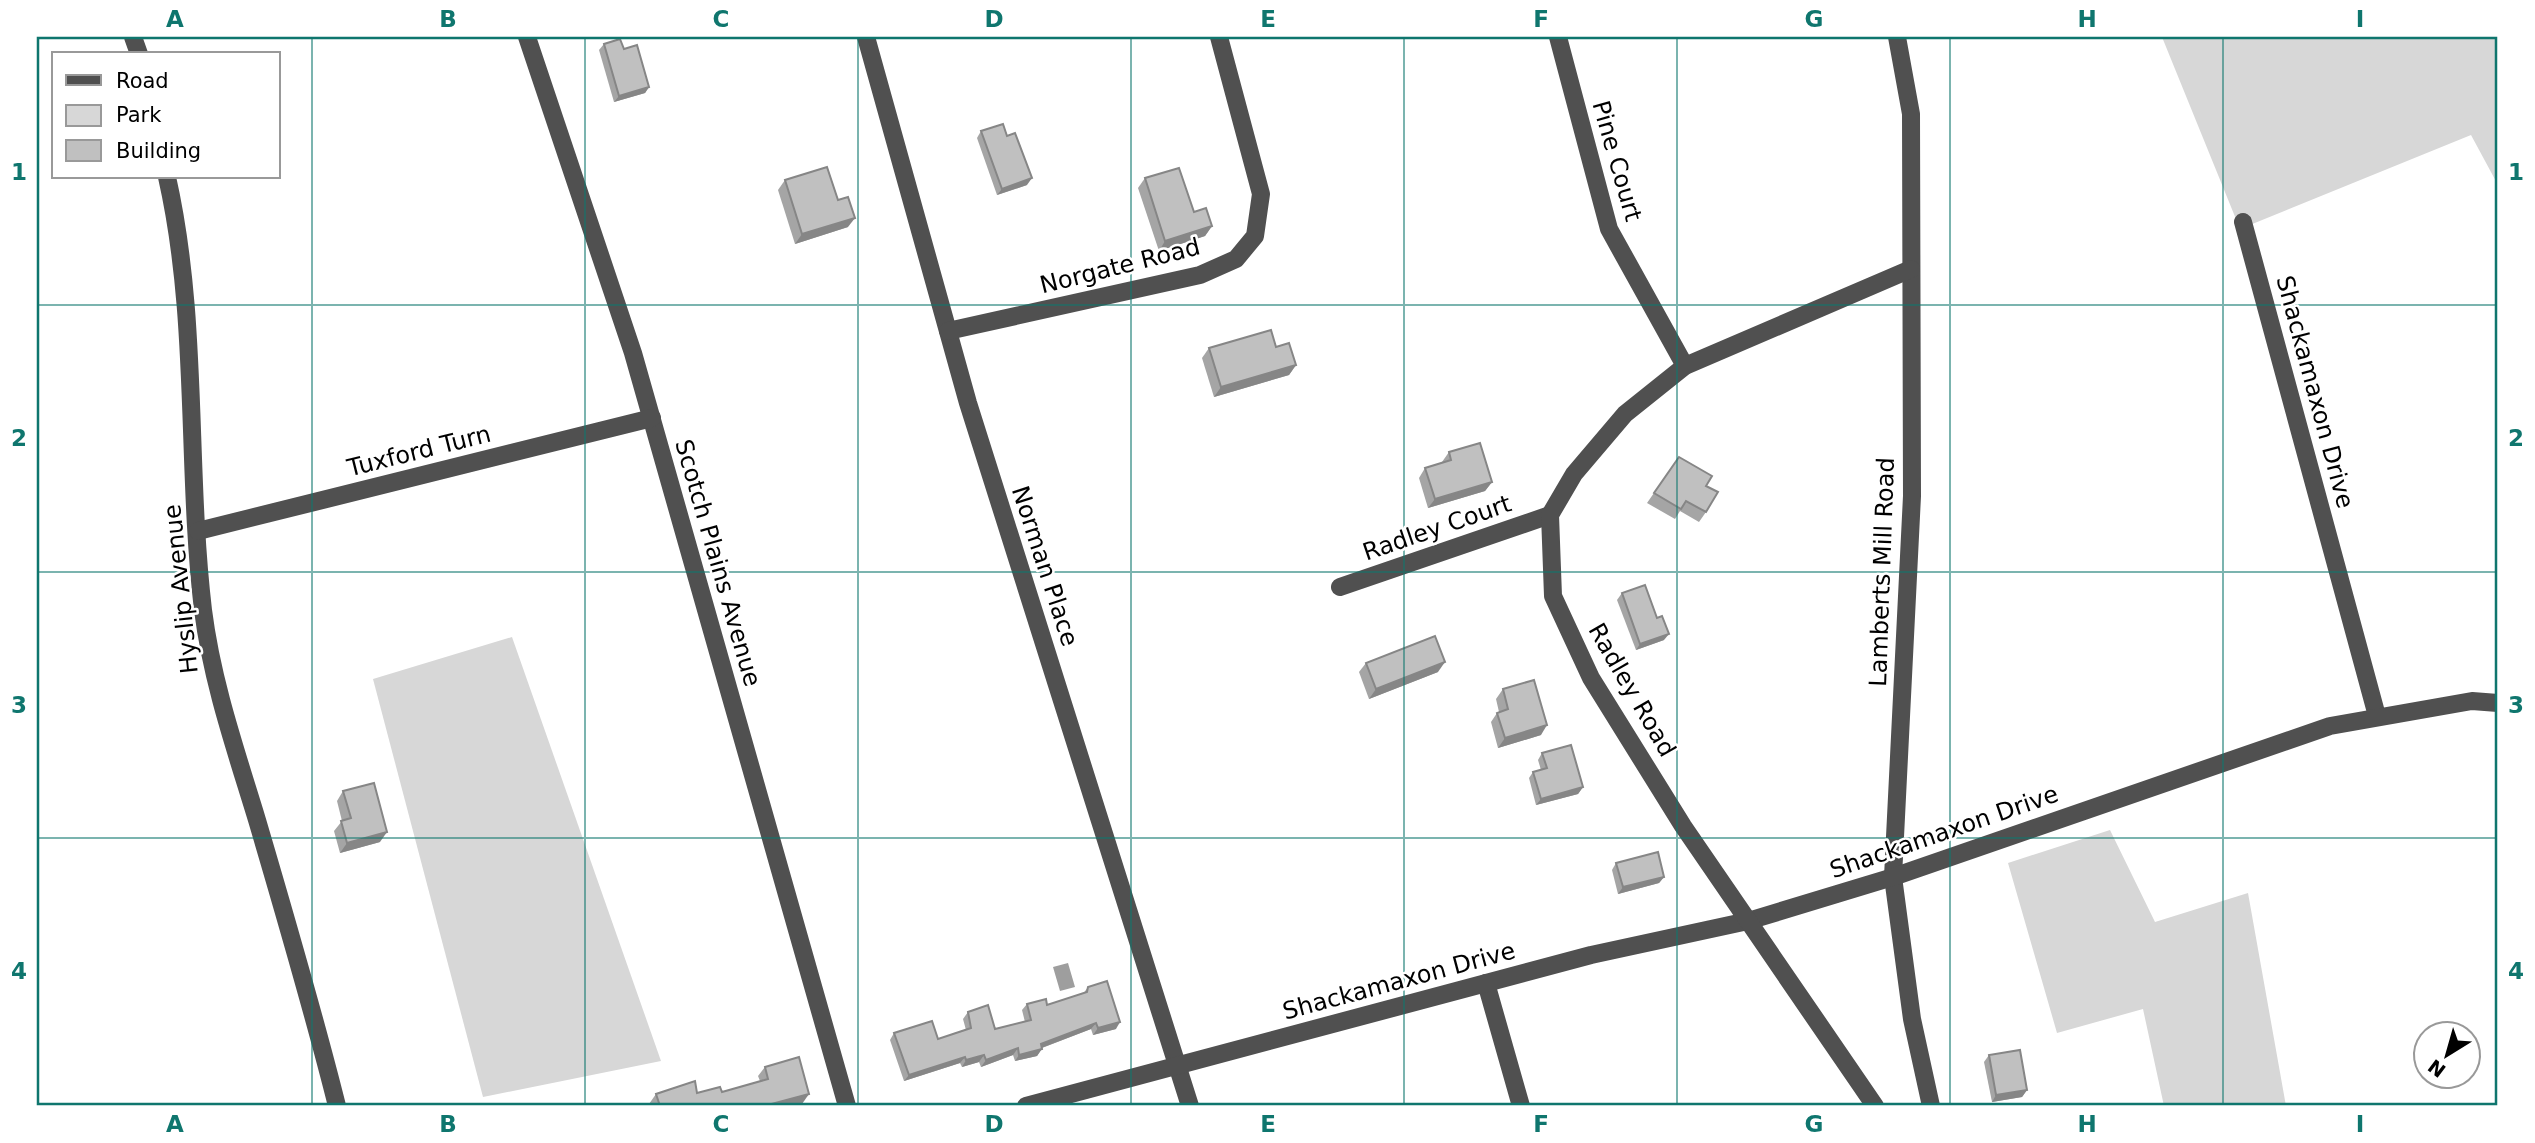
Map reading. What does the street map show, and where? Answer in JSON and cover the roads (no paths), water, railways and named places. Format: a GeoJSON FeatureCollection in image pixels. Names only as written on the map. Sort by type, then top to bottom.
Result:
{"type":"FeatureCollection","features":[{"type":"Feature","properties":{"kind":"street","name":"Scotch Plains Avenue"},"geometry":{"type":"LineString","coordinates":[[527,37],[633,353],[847,1106]]}},
{"type":"Feature","properties":{"kind":"street","name":"Norman Place"},"geometry":{"type":"LineString","coordinates":[[866,37],[948,331],[1190,1106]]}},
{"type":"Feature","properties":{"kind":"street","name":"Norgate Road"},"geometry":{"type":"LineString","coordinates":[[948,331],[1199,275],[1236,259],[1255,236],[1261,194],[1219,37]]}},
{"type":"Feature","properties":{"kind":"street","name":"Pine Court"},"geometry":{"type":"LineString","coordinates":[[1558,37],[1609,229],[1685,366]]}},
{"type":"Feature","properties":{"kind":"street","name":"Lamberts Mill Road"},"geometry":{"type":"LineString","coordinates":[[1897,37],[1911,114],[1912,496],[1893,877],[1912,1019],[1931,1106]]}},
{"type":"Feature","properties":{"kind":"street","name":"Hyslip Avenue"},"geometry":{"type":"LineString","coordinates":[[167,178],[189,316],[198,531],[204,610],[217,688],[311,1002],[337,1106]]}},
{"type":"Feature","properties":{"kind":"street","name":"Shackamaxon Drive"},"geometry":{"type":"LineString","coordinates":[[1026,1106],[1591,955],[1748,921],[1893,877],[2330,726],[2377,716],[2243,222]]}},
{"type":"Feature","properties":{"kind":"street"},"geometry":{"type":"LineString","coordinates":[[1550,515],[1574,474],[1625,414],[1685,366],[1911,269]]}},
{"type":"Feature","properties":{"kind":"street","name":"Tuxford Turn"},"geometry":{"type":"LineString","coordinates":[[198,531],[652,418]]}},
{"type":"Feature","properties":{"kind":"street","name":"Radley Court"},"geometry":{"type":"LineString","coordinates":[[1340,587],[1550,515]]}},
{"type":"Feature","properties":{"kind":"street","name":"Radley Road"},"geometry":{"type":"LineString","coordinates":[[1550,515],[1553,596],[1591,678],[1748,921],[1875,1106]]}},
{"type":"Feature","properties":{"kind":"street"},"geometry":{"type":"LineString","coordinates":[[2377,716],[2472,701],[2498,702]]}},
{"type":"Feature","properties":{"kind":"street"},"geometry":{"type":"LineString","coordinates":[[1486,983],[1521,1106]]}}]}
